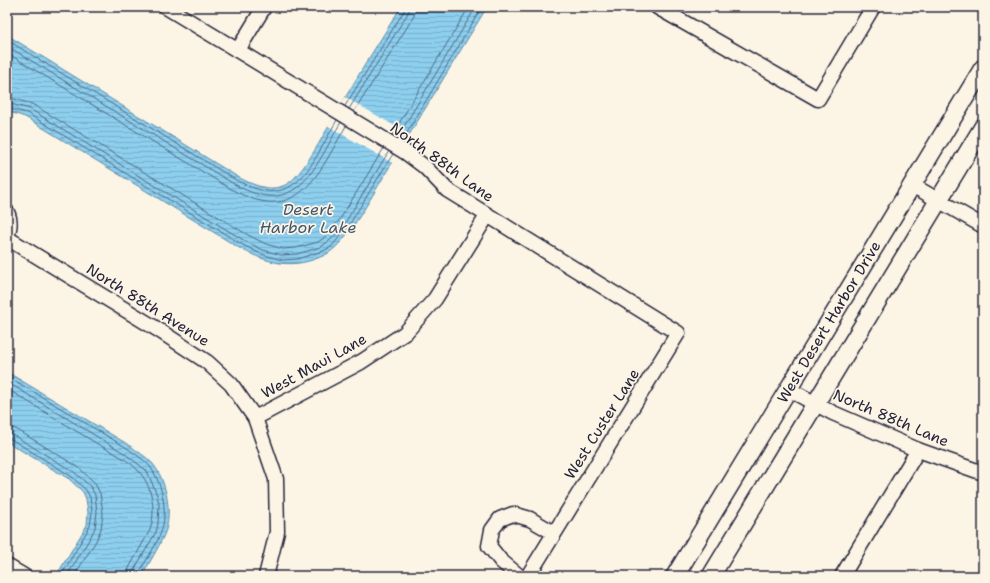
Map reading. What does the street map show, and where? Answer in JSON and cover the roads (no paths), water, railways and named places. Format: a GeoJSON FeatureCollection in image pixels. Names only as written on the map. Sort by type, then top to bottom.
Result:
{"type":"FeatureCollection","features":[{"type":"Feature","properties":{"kind":"street","name":"North 88th Lane"},"geometry":{"type":"LineString","coordinates":[[166,7],[405,152],[425,167],[447,190],[678,333]]}},
{"type":"Feature","properties":{"kind":"street"},"geometry":{"type":"LineString","coordinates":[[238,50],[264,7]]}},
{"type":"Feature","properties":{"kind":"street"},"geometry":{"type":"LineString","coordinates":[[657,7],[818,99],[873,7]]}},
{"type":"Feature","properties":{"kind":"street","name":"West Desert Harbor Drive"},"geometry":{"type":"LineString","coordinates":[[675,576],[983,68]]}},
{"type":"Feature","properties":{"kind":"street","name":"West Desert Harbor Drive"},"geometry":{"type":"LineString","coordinates":[[711,576],[983,127]]}},
{"type":"Feature","properties":{"kind":"street"},"geometry":{"type":"LineString","coordinates":[[912,185],[983,226]]}},
{"type":"Feature","properties":{"kind":"street","name":"North 88th Avenue"},"geometry":{"type":"LineString","coordinates":[[7,212],[10,222],[7,237],[157,329],[207,362],[231,384],[255,418]]}},
{"type":"Feature","properties":{"kind":"street","name":"West Maui Lane"},"geometry":{"type":"LineString","coordinates":[[266,576],[277,532],[276,479],[255,418],[361,362],[405,333],[435,299],[487,216]]}},
{"type":"Feature","properties":{"kind":"street","name":"West Custer Lane"},"geometry":{"type":"LineString","coordinates":[[528,576],[678,333]]}},
{"type":"Feature","properties":{"kind":"street","name":"North 88th Lane"},"geometry":{"type":"LineString","coordinates":[[788,389],[815,404],[918,450],[983,473]]}},
{"type":"Feature","properties":{"kind":"street"},"geometry":{"type":"LineString","coordinates":[[842,576],[918,450]]}},
{"type":"Feature","properties":{"kind":"street"},"geometry":{"type":"LineString","coordinates":[[519,576],[501,561],[489,546],[492,530],[500,519],[513,514],[530,519],[554,533]]}},
{"type":"Feature","properties":{"kind":"street"},"geometry":{"type":"LineString","coordinates":[[7,566],[24,576]]}},
{"type":"Feature","properties":{"kind":"water","name":"Desert Harbor Lake"},"geometry":{"type":"Polygon","coordinates":[[[401,7],[487,7],[362,214],[334,249],[313,260],[292,264],[282,263],[262,258],[241,249],[25,117],[7,111],[7,35],[238,177],[262,187],[281,187],[294,178],[310,157],[401,7]]]}},
{"type":"Feature","properties":{"kind":"water"},"geometry":{"type":"Polygon","coordinates":[[[7,372],[129,445],[148,459],[158,471],[167,499],[167,527],[142,576],[56,576],[87,525],[88,512],[86,499],[83,492],[69,479],[7,442],[7,372]]]}}]}
